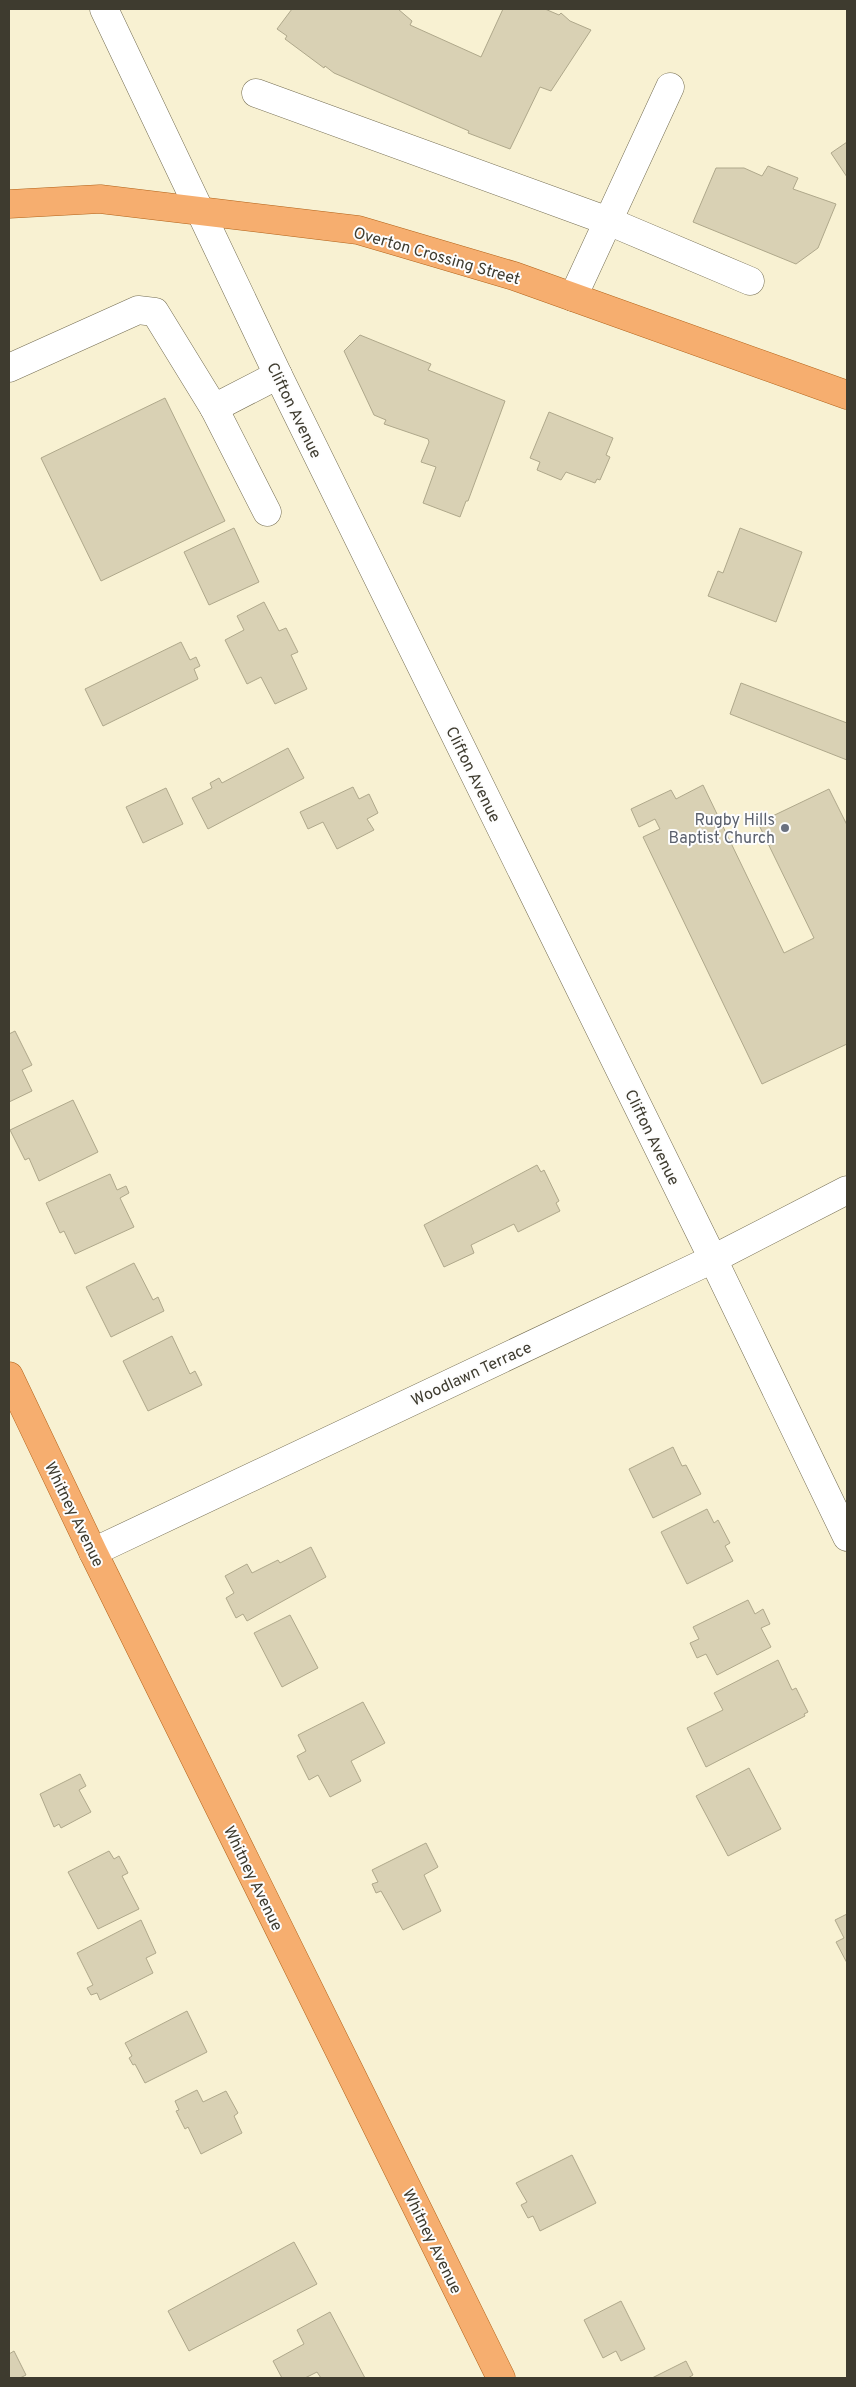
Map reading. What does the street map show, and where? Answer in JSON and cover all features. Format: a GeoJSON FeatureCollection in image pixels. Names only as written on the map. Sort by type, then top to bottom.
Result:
{"type":"FeatureCollection","features":[{"type":"Feature","properties":{"kind":"main road","name":"Overton Crossing Street"},"geometry":{"type":"LineString","coordinates":[[9,204],[100,200],[358,230],[514,276],[847,395]]}},
{"type":"Feature","properties":{"kind":"main road","name":"Whitney Avenue"},"geometry":{"type":"LineString","coordinates":[[9,1376],[93,1552],[501,2378]]}},
{"type":"Feature","properties":{"kind":"street","name":"Clifton Avenue"},"geometry":{"type":"LineString","coordinates":[[104,9],[278,375],[713,1259],[847,1537]]}},
{"type":"Feature","properties":{"kind":"street"},"geometry":{"type":"LineString","coordinates":[[574,297],[670,87]]}},
{"type":"Feature","properties":{"kind":"street"},"geometry":{"type":"LineString","coordinates":[[256,93],[608,221],[750,282]]}},
{"type":"Feature","properties":{"kind":"street"},"geometry":{"type":"LineString","coordinates":[[9,368],[138,310],[155,312],[214,408],[267,512]]}},
{"type":"Feature","properties":{"kind":"street"},"geometry":{"type":"LineString","coordinates":[[214,408],[278,375]]}},
{"type":"Feature","properties":{"kind":"street","name":"Woodlawn Terrace"},"geometry":{"type":"LineString","coordinates":[[93,1552],[713,1259],[847,1190]]}},
{"type":"Feature","properties":{"kind":"building"},"geometry":{"type":"Polygon","coordinates":[[[292,9],[398,9],[412,21],[410,25],[481,57],[503,9],[545,9],[559,15],[561,13],[570,21],[591,30],[551,91],[540,87],[510,149],[468,133],[469,131],[334,73],[325,66],[324,68],[285,39],[287,36],[277,29],[292,9]]]}},
{"type":"Feature","properties":{"kind":"building"},"geometry":{"type":"Polygon","coordinates":[[[847,142],[847,177],[831,153],[847,142]]]}},
{"type":"Feature","properties":{"kind":"building"},"geometry":{"type":"Polygon","coordinates":[[[768,166],[798,178],[793,189],[836,204],[818,248],[796,264],[693,222],[716,168],[744,168],[762,176],[768,166]]]}},
{"type":"Feature","properties":{"kind":"building"},"geometry":{"type":"Polygon","coordinates":[[[360,335],[431,364],[428,370],[505,401],[468,501],[466,501],[460,517],[423,503],[436,467],[421,462],[429,442],[428,439],[384,424],[386,420],[374,415],[344,351],[360,335]]]}},
{"type":"Feature","properties":{"kind":"building"},"geometry":{"type":"Polygon","coordinates":[[[165,398],[225,521],[101,581],[41,458],[165,398]]]}},
{"type":"Feature","properties":{"kind":"building"},"geometry":{"type":"Polygon","coordinates":[[[549,412],[613,438],[606,455],[610,457],[600,480],[597,479],[595,483],[566,472],[561,480],[537,470],[540,462],[530,458],[549,412]]]}},
{"type":"Feature","properties":{"kind":"building"},"geometry":{"type":"Polygon","coordinates":[[[234,528],[259,582],[209,605],[184,552],[234,528]]]}},
{"type":"Feature","properties":{"kind":"building"},"geometry":{"type":"Polygon","coordinates":[[[740,528],[802,552],[776,622],[708,596],[718,571],[723,573],[740,528]]]}},
{"type":"Feature","properties":{"kind":"building"},"geometry":{"type":"Polygon","coordinates":[[[264,602],[279,631],[286,628],[298,652],[291,655],[307,689],[275,704],[261,677],[247,684],[225,640],[244,630],[237,616],[264,602]]]}},
{"type":"Feature","properties":{"kind":"building"},"geometry":{"type":"Polygon","coordinates":[[[181,642],[190,660],[196,657],[200,666],[194,669],[198,679],[103,726],[85,689],[181,642]]]}},
{"type":"Feature","properties":{"kind":"building"},"geometry":{"type":"Polygon","coordinates":[[[741,683],[847,723],[847,760],[730,714],[741,683]]]}},
{"type":"Feature","properties":{"kind":"building"},"geometry":{"type":"Polygon","coordinates":[[[288,748],[304,778],[208,829],[192,798],[212,788],[210,783],[219,778],[222,783],[288,748]]]}},
{"type":"Feature","properties":{"kind":"building"},"geometry":{"type":"Polygon","coordinates":[[[703,785],[784,953],[814,938],[758,823],[829,789],[847,825],[847,1044],[762,1084],[643,837],[660,829],[655,819],[639,827],[631,809],[671,790],[676,799],[703,785]]]}},
{"type":"Feature","properties":{"kind":"building"},"geometry":{"type":"Polygon","coordinates":[[[353,787],[359,799],[369,794],[378,813],[367,819],[374,830],[337,849],[323,822],[308,829],[300,812],[353,787]]]}},
{"type":"Feature","properties":{"kind":"building"},"geometry":{"type":"Polygon","coordinates":[[[166,788],[183,824],[143,843],[126,807],[166,788]]]}},
{"type":"Feature","properties":{"kind":"building"},"geometry":{"type":"Polygon","coordinates":[[[15,1031],[32,1065],[22,1070],[32,1091],[9,1102],[9,1034],[15,1031]]]}},
{"type":"Feature","properties":{"kind":"building"},"geometry":{"type":"Polygon","coordinates":[[[73,1100],[98,1152],[39,1181],[29,1158],[25,1160],[10,1130],[73,1100]]]}},
{"type":"Feature","properties":{"kind":"building"},"geometry":{"type":"Polygon","coordinates":[[[537,1165],[541,1172],[544,1170],[559,1201],[556,1203],[560,1211],[518,1232],[514,1224],[471,1245],[474,1253],[444,1267],[424,1225],[537,1165]]]}},
{"type":"Feature","properties":{"kind":"building"},"geometry":{"type":"Polygon","coordinates":[[[110,1174],[117,1190],[126,1186],[129,1193],[120,1198],[134,1227],[75,1254],[64,1231],[60,1233],[46,1203],[110,1174]]]}},
{"type":"Feature","properties":{"kind":"building"},"geometry":{"type":"Polygon","coordinates":[[[134,1263],[153,1300],[158,1297],[164,1311],[111,1337],[86,1287],[134,1263]]]}},
{"type":"Feature","properties":{"kind":"building"},"geometry":{"type":"Polygon","coordinates":[[[172,1336],[190,1374],[195,1371],[202,1385],[148,1411],[123,1361],[172,1336]]]}},
{"type":"Feature","properties":{"kind":"building"},"geometry":{"type":"Polygon","coordinates":[[[673,1447],[682,1466],[686,1465],[701,1494],[653,1518],[629,1469],[673,1447]]]}},
{"type":"Feature","properties":{"kind":"building"},"geometry":{"type":"Polygon","coordinates":[[[707,1509],[714,1523],[718,1520],[730,1543],[725,1546],[733,1561],[687,1584],[661,1532],[707,1509]]]}},
{"type":"Feature","properties":{"kind":"building"},"geometry":{"type":"Polygon","coordinates":[[[311,1547],[326,1577],[247,1621],[243,1614],[236,1618],[226,1598],[234,1593],[225,1576],[247,1564],[252,1573],[278,1560],[280,1563],[311,1547]]]}},
{"type":"Feature","properties":{"kind":"building"},"geometry":{"type":"Polygon","coordinates":[[[748,1600],[755,1614],[763,1609],[770,1624],[761,1628],[771,1647],[717,1675],[706,1654],[697,1658],[690,1643],[699,1639],[693,1627],[748,1600]]]}},
{"type":"Feature","properties":{"kind":"building"},"geometry":{"type":"Polygon","coordinates":[[[290,1615],[318,1668],[282,1687],[254,1633],[290,1615]]]}},
{"type":"Feature","properties":{"kind":"building"},"geometry":{"type":"Polygon","coordinates":[[[778,1660],[792,1690],[796,1688],[808,1712],[804,1714],[805,1716],[706,1767],[687,1728],[723,1710],[714,1693],[778,1660]]]}},
{"type":"Feature","properties":{"kind":"building"},"geometry":{"type":"Polygon","coordinates":[[[363,1702],[385,1743],[351,1761],[361,1781],[330,1797],[318,1775],[309,1780],[297,1756],[306,1751],[298,1735],[363,1702]]]}},
{"type":"Feature","properties":{"kind":"building"},"geometry":{"type":"Polygon","coordinates":[[[749,1768],[781,1829],[728,1856],[696,1796],[749,1768]]]}},
{"type":"Feature","properties":{"kind":"building"},"geometry":{"type":"Polygon","coordinates":[[[80,1774],[86,1786],[79,1790],[91,1812],[61,1828],[59,1824],[54,1827],[40,1794],[80,1774]]]}},
{"type":"Feature","properties":{"kind":"building"},"geometry":{"type":"Polygon","coordinates":[[[426,1843],[438,1867],[424,1875],[441,1911],[403,1930],[381,1891],[376,1893],[372,1884],[378,1882],[372,1870],[426,1843]]]}},
{"type":"Feature","properties":{"kind":"building"},"geometry":{"type":"Polygon","coordinates":[[[109,1851],[114,1859],[119,1856],[128,1873],[122,1876],[139,1909],[98,1929],[68,1872],[109,1851]]]}},
{"type":"Feature","properties":{"kind":"building"},"geometry":{"type":"Polygon","coordinates":[[[847,1914],[847,1963],[836,1942],[844,1938],[835,1920],[847,1914]]]}},
{"type":"Feature","properties":{"kind":"building"},"geometry":{"type":"Polygon","coordinates":[[[141,1920],[156,1953],[146,1958],[153,1973],[100,2000],[97,1993],[91,1995],[87,1988],[93,1985],[77,1953],[141,1920]]]}},
{"type":"Feature","properties":{"kind":"building"},"geometry":{"type":"Polygon","coordinates":[[[187,2011],[207,2052],[145,2083],[135,2064],[133,2065],[129,2058],[132,2056],[125,2043],[187,2011]]]}},
{"type":"Feature","properties":{"kind":"building"},"geometry":{"type":"Polygon","coordinates":[[[197,2090],[203,2102],[226,2091],[238,2113],[234,2116],[242,2133],[201,2154],[188,2127],[185,2129],[176,2111],[179,2110],[175,2101],[197,2090]]]}},
{"type":"Feature","properties":{"kind":"building"},"geometry":{"type":"Polygon","coordinates":[[[572,2155],[596,2203],[540,2231],[533,2216],[528,2218],[521,2205],[527,2202],[516,2183],[572,2155]]]}},
{"type":"Feature","properties":{"kind":"building"},"geometry":{"type":"Polygon","coordinates":[[[294,2242],[317,2284],[189,2351],[168,2311],[294,2242]]]}},
{"type":"Feature","properties":{"kind":"building"},"geometry":{"type":"Polygon","coordinates":[[[621,2301],[645,2349],[621,2361],[616,2351],[603,2358],[584,2320],[621,2301]]]}},
{"type":"Feature","properties":{"kind":"building"},"geometry":{"type":"Polygon","coordinates":[[[330,2312],[365,2378],[321,2378],[317,2372],[305,2378],[282,2378],[273,2361],[304,2344],[297,2330],[330,2312]]]}},
{"type":"Feature","properties":{"kind":"building"},"geometry":{"type":"Polygon","coordinates":[[[14,2351],[26,2375],[20,2378],[9,2378],[9,2354],[14,2351]]]}},
{"type":"Feature","properties":{"kind":"building"},"geometry":{"type":"Polygon","coordinates":[[[686,2361],[693,2375],[688,2378],[652,2378],[686,2361]]]}},
{"type":"Feature","properties":{"kind":"place","name":"Rugby Hills Baptist Church"},"geometry":{"type":"Point","coordinates":[785,828]}}]}
